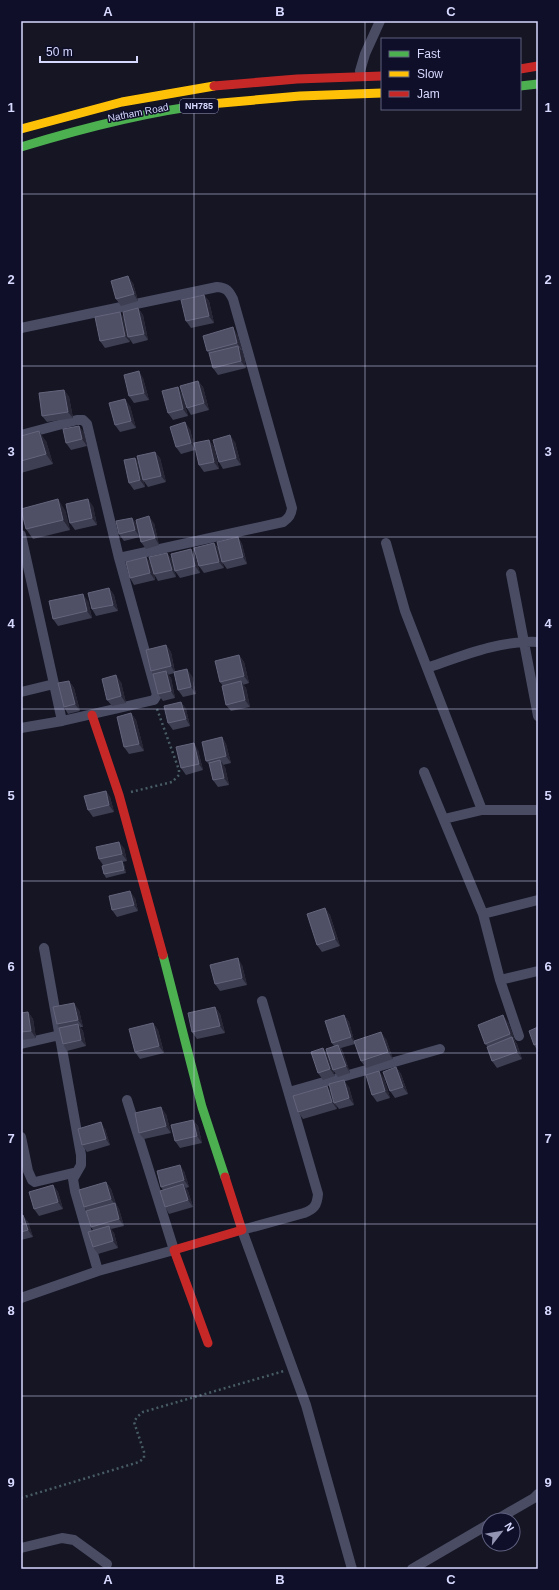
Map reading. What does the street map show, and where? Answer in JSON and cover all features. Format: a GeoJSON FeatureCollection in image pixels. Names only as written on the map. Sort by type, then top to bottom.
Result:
{"type":"FeatureCollection","features":[{"type":"Feature","properties":{"kind":"main road"},"geometry":{"type":"LineString","coordinates":[[521,63],[538,60]]}},
{"type":"Feature","properties":{"kind":"main road"},"geometry":{"type":"LineString","coordinates":[[521,69],[538,66]]}},
{"type":"Feature","properties":{"kind":"main road","name":"Natham Road"},"geometry":{"type":"LineString","coordinates":[[21,123],[112,98],[194,83],[278,74],[381,70]]}},
{"type":"Feature","properties":{"kind":"main road","name":"NH785"},"geometry":{"type":"LineString","coordinates":[[21,129],[123,102],[189,90],[258,81],[381,76]]}},
{"type":"Feature","properties":{"kind":"main road"},"geometry":{"type":"LineString","coordinates":[[521,86],[538,84]]}},
{"type":"Feature","properties":{"kind":"main road"},"geometry":{"type":"LineString","coordinates":[[521,92],[538,89]]}},
{"type":"Feature","properties":{"kind":"main road","name":"NH785"},"geometry":{"type":"LineString","coordinates":[[21,146],[96,126],[164,111],[283,96],[381,93]]}},
{"type":"Feature","properties":{"kind":"main road","name":"Natham Road"},"geometry":{"type":"LineString","coordinates":[[21,153],[116,127],[217,109],[280,102],[381,98]]}},
{"type":"Feature","properties":{"kind":"main road"},"geometry":{"type":"LineString","coordinates":[[92,715],[119,795],[202,1107],[242,1230],[174,1250],[208,1343]]}},
{"type":"Feature","properties":{"kind":"street"},"geometry":{"type":"LineString","coordinates":[[360,71],[365,54],[380,21]]}},
{"type":"Feature","properties":{"kind":"street"},"geometry":{"type":"LineString","coordinates":[[21,328],[218,286],[224,287],[229,291],[233,299],[292,508],[289,518],[283,522],[119,558]]}},
{"type":"Feature","properties":{"kind":"street"},"geometry":{"type":"LineString","coordinates":[[21,435],[77,420],[83,420],[87,424],[119,558],[157,695],[154,700],[92,715],[21,728]]}},
{"type":"Feature","properties":{"kind":"street"},"geometry":{"type":"LineString","coordinates":[[21,534],[62,721]]}},
{"type":"Feature","properties":{"kind":"street"},"geometry":{"type":"LineString","coordinates":[[386,543],[405,611],[482,810]]}},
{"type":"Feature","properties":{"kind":"street"},"geometry":{"type":"LineString","coordinates":[[511,574],[538,716]]}},
{"type":"Feature","properties":{"kind":"street"},"geometry":{"type":"LineString","coordinates":[[427,668],[474,652],[524,642],[538,642]]}},
{"type":"Feature","properties":{"kind":"street"},"geometry":{"type":"LineString","coordinates":[[21,692],[54,684]]}},
{"type":"Feature","properties":{"kind":"street"},"geometry":{"type":"LineString","coordinates":[[424,772],[483,914],[500,980],[519,1036]]}},
{"type":"Feature","properties":{"kind":"street"},"geometry":{"type":"LineString","coordinates":[[444,819],[482,810],[538,810]]}},
{"type":"Feature","properties":{"kind":"street"},"geometry":{"type":"LineString","coordinates":[[483,914],[538,900]]}},
{"type":"Feature","properties":{"kind":"street"},"geometry":{"type":"LineString","coordinates":[[44,948],[81,1155],[81,1165],[73,1178],[75,1191],[98,1271]]}},
{"type":"Feature","properties":{"kind":"street"},"geometry":{"type":"LineString","coordinates":[[500,980],[538,971]]}},
{"type":"Feature","properties":{"kind":"street"},"geometry":{"type":"LineString","coordinates":[[262,1001],[290,1092],[318,1194],[318,1204],[312,1210],[304,1213],[242,1230],[306,1406],[352,1569]]}},
{"type":"Feature","properties":{"kind":"street"},"geometry":{"type":"LineString","coordinates":[[21,1044],[60,1036]]}},
{"type":"Feature","properties":{"kind":"street"},"geometry":{"type":"LineString","coordinates":[[290,1092],[440,1049]]}},
{"type":"Feature","properties":{"kind":"street"},"geometry":{"type":"LineString","coordinates":[[21,1298],[98,1271],[174,1250],[127,1100]]}},
{"type":"Feature","properties":{"kind":"street"},"geometry":{"type":"LineString","coordinates":[[21,1137],[28,1171],[32,1180],[35,1182],[77,1172]]}},
{"type":"Feature","properties":{"kind":"street"},"geometry":{"type":"LineString","coordinates":[[510,1512],[534,1498],[538,1494]]}},
{"type":"Feature","properties":{"kind":"street"},"geometry":{"type":"LineString","coordinates":[[412,1569],[481,1529]]}},
{"type":"Feature","properties":{"kind":"street"},"geometry":{"type":"LineString","coordinates":[[21,1548],[62,1538],[74,1540],[107,1564]]}},
{"type":"Feature","properties":{"kind":"path"},"geometry":{"type":"LineString","coordinates":[[119,795],[172,782],[179,775],[179,770],[154,700]]}},
{"type":"Feature","properties":{"kind":"path"},"geometry":{"type":"LineString","coordinates":[[21,1498],[139,1462],[144,1458],[144,1452],[134,1422],[137,1416],[143,1412],[292,1369]]}},
{"type":"Feature","properties":{"kind":"building"},"geometry":{"type":"Polygon","coordinates":[[[128,276],[134,294],[116,299],[111,281],[128,276]]]}},
{"type":"Feature","properties":{"kind":"building"},"geometry":{"type":"Polygon","coordinates":[[[204,295],[209,316],[186,321],[181,300],[204,295]]]}},
{"type":"Feature","properties":{"kind":"building"},"geometry":{"type":"Polygon","coordinates":[[[138,308],[144,334],[128,337],[123,312],[138,308]]]}},
{"type":"Feature","properties":{"kind":"building"},"geometry":{"type":"Polygon","coordinates":[[[120,312],[125,336],[100,341],[95,317],[120,312]]]}},
{"type":"Feature","properties":{"kind":"building"},"geometry":{"type":"Polygon","coordinates":[[[233,327],[237,343],[207,351],[203,336],[233,327]]]}},
{"type":"Feature","properties":{"kind":"building"},"geometry":{"type":"Polygon","coordinates":[[[238,346],[241,361],[213,368],[209,353],[238,346]]]}},
{"type":"Feature","properties":{"kind":"building"},"geometry":{"type":"Polygon","coordinates":[[[139,371],[144,393],[129,396],[124,375],[139,371]]]}},
{"type":"Feature","properties":{"kind":"building"},"geometry":{"type":"Polygon","coordinates":[[[198,381],[204,403],[187,408],[180,386],[198,381]]]}},
{"type":"Feature","properties":{"kind":"building"},"geometry":{"type":"Polygon","coordinates":[[[178,387],[183,409],[168,413],[162,391],[178,387]]]}},
{"type":"Feature","properties":{"kind":"building"},"geometry":{"type":"Polygon","coordinates":[[[64,390],[68,412],[42,416],[39,393],[64,390]]]}},
{"type":"Feature","properties":{"kind":"building"},"geometry":{"type":"Polygon","coordinates":[[[125,399],[131,421],[115,425],[109,403],[125,399]]]}},
{"type":"Feature","properties":{"kind":"building"},"geometry":{"type":"Polygon","coordinates":[[[185,422],[191,443],[176,447],[170,427],[185,422]]]}},
{"type":"Feature","properties":{"kind":"building"},"geometry":{"type":"Polygon","coordinates":[[[79,426],[82,439],[66,443],[63,429],[79,426]]]}},
{"type":"Feature","properties":{"kind":"building"},"geometry":{"type":"Polygon","coordinates":[[[39,431],[46,454],[21,461],[21,436],[39,431]]]}},
{"type":"Feature","properties":{"kind":"building"},"geometry":{"type":"Polygon","coordinates":[[[230,435],[236,458],[219,462],[213,440],[230,435]]]}},
{"type":"Feature","properties":{"kind":"building"},"geometry":{"type":"Polygon","coordinates":[[[209,440],[214,462],[199,465],[194,443],[209,440]]]}},
{"type":"Feature","properties":{"kind":"building"},"geometry":{"type":"Polygon","coordinates":[[[155,452],[161,476],[143,480],[137,456],[155,452]]]}},
{"type":"Feature","properties":{"kind":"building"},"geometry":{"type":"Polygon","coordinates":[[[135,458],[140,480],[129,483],[124,460],[135,458]]]}},
{"type":"Feature","properties":{"kind":"building"},"geometry":{"type":"Polygon","coordinates":[[[58,499],[63,520],[26,529],[21,509],[58,499]]]}},
{"type":"Feature","properties":{"kind":"building"},"geometry":{"type":"Polygon","coordinates":[[[88,499],[92,518],[70,523],[66,504],[88,499]]]}},
{"type":"Feature","properties":{"kind":"building"},"geometry":{"type":"Polygon","coordinates":[[[149,516],[155,538],[141,542],[136,520],[149,516]]]}},
{"type":"Feature","properties":{"kind":"building"},"geometry":{"type":"Polygon","coordinates":[[[132,518],[135,530],[119,534],[116,521],[132,518]]]}},
{"type":"Feature","properties":{"kind":"building"},"geometry":{"type":"Polygon","coordinates":[[[238,537],[243,557],[222,562],[217,542],[238,537]]]}},
{"type":"Feature","properties":{"kind":"building"},"geometry":{"type":"Polygon","coordinates":[[[214,543],[219,562],[199,566],[194,548],[214,543]]]}},
{"type":"Feature","properties":{"kind":"building"},"geometry":{"type":"Polygon","coordinates":[[[191,549],[195,566],[175,571],[171,554],[191,549]]]}},
{"type":"Feature","properties":{"kind":"building"},"geometry":{"type":"Polygon","coordinates":[[[167,553],[172,570],[154,574],[149,557],[167,553]]]}},
{"type":"Feature","properties":{"kind":"building"},"geometry":{"type":"Polygon","coordinates":[[[146,557],[150,573],[130,578],[126,562],[146,557]]]}},
{"type":"Feature","properties":{"kind":"building"},"geometry":{"type":"Polygon","coordinates":[[[109,588],[113,605],[92,609],[88,593],[109,588]]]}},
{"type":"Feature","properties":{"kind":"building"},"geometry":{"type":"Polygon","coordinates":[[[83,594],[87,611],[53,619],[49,601],[83,594]]]}},
{"type":"Feature","properties":{"kind":"building"},"geometry":{"type":"Polygon","coordinates":[[[166,645],[171,666],[151,671],[146,650],[166,645]]]}},
{"type":"Feature","properties":{"kind":"building"},"geometry":{"type":"Polygon","coordinates":[[[239,655],[244,676],[220,682],[215,661],[239,655]]]}},
{"type":"Feature","properties":{"kind":"building"},"geometry":{"type":"Polygon","coordinates":[[[187,669],[191,687],[178,690],[174,672],[187,669]]]}},
{"type":"Feature","properties":{"kind":"building"},"geometry":{"type":"Polygon","coordinates":[[[166,671],[171,691],[158,694],[153,674],[166,671]]]}},
{"type":"Feature","properties":{"kind":"building"},"geometry":{"type":"Polygon","coordinates":[[[116,675],[121,696],[107,700],[102,679],[116,675]]]}},
{"type":"Feature","properties":{"kind":"building"},"geometry":{"type":"Polygon","coordinates":[[[69,681],[75,704],[64,707],[58,683],[69,681]]]}},
{"type":"Feature","properties":{"kind":"building"},"geometry":{"type":"Polygon","coordinates":[[[241,681],[245,700],[226,705],[222,686],[241,681]]]}},
{"type":"Feature","properties":{"kind":"building"},"geometry":{"type":"Polygon","coordinates":[[[181,702],[186,719],[168,723],[164,706],[181,702]]]}},
{"type":"Feature","properties":{"kind":"building"},"geometry":{"type":"Polygon","coordinates":[[[131,713],[139,744],[124,747],[117,717],[131,713]]]}},
{"type":"Feature","properties":{"kind":"building"},"geometry":{"type":"Polygon","coordinates":[[[222,737],[226,756],[206,761],[202,742],[222,737]]]}},
{"type":"Feature","properties":{"kind":"building"},"geometry":{"type":"Polygon","coordinates":[[[194,743],[199,764],[181,768],[176,747],[194,743]]]}},
{"type":"Feature","properties":{"kind":"building"},"geometry":{"type":"Polygon","coordinates":[[[220,760],[224,778],[213,780],[209,763],[220,760]]]}},
{"type":"Feature","properties":{"kind":"building"},"geometry":{"type":"Polygon","coordinates":[[[106,791],[109,805],[88,810],[84,796],[106,791]]]}},
{"type":"Feature","properties":{"kind":"building"},"geometry":{"type":"Polygon","coordinates":[[[119,842],[122,854],[99,859],[96,847],[119,842]]]}},
{"type":"Feature","properties":{"kind":"building"},"geometry":{"type":"Polygon","coordinates":[[[122,861],[124,870],[104,874],[102,866],[122,861]]]}},
{"type":"Feature","properties":{"kind":"building"},"geometry":{"type":"Polygon","coordinates":[[[130,891],[134,905],[112,910],[109,896],[130,891]]]}},
{"type":"Feature","properties":{"kind":"building"},"geometry":{"type":"Polygon","coordinates":[[[325,908],[335,939],[317,945],[307,914],[325,908]]]}},
{"type":"Feature","properties":{"kind":"building"},"geometry":{"type":"Polygon","coordinates":[[[238,958],[242,978],[215,984],[210,965],[238,958]]]}},
{"type":"Feature","properties":{"kind":"building"},"geometry":{"type":"Polygon","coordinates":[[[74,1003],[78,1020],[57,1024],[53,1007],[74,1003]]]}},
{"type":"Feature","properties":{"kind":"building"},"geometry":{"type":"Polygon","coordinates":[[[215,1007],[220,1026],[192,1032],[188,1013],[215,1007]]]}},
{"type":"Feature","properties":{"kind":"building"},"geometry":{"type":"Polygon","coordinates":[[[28,1012],[31,1031],[21,1032],[21,1013],[28,1012]]]}},
{"type":"Feature","properties":{"kind":"building"},"geometry":{"type":"Polygon","coordinates":[[[344,1015],[351,1037],[332,1043],[325,1021],[344,1015]]]}},
{"type":"Feature","properties":{"kind":"building"},"geometry":{"type":"Polygon","coordinates":[[[503,1015],[510,1034],[485,1044],[478,1025],[503,1015]]]}},
{"type":"Feature","properties":{"kind":"building"},"geometry":{"type":"Polygon","coordinates":[[[153,1023],[159,1046],[135,1052],[129,1029],[153,1023]]]}},
{"type":"Feature","properties":{"kind":"building"},"geometry":{"type":"Polygon","coordinates":[[[78,1024],[81,1040],[63,1044],[59,1028],[78,1024]]]}},
{"type":"Feature","properties":{"kind":"building"},"geometry":{"type":"Polygon","coordinates":[[[538,1027],[538,1043],[534,1045],[529,1031],[538,1027]]]}},
{"type":"Feature","properties":{"kind":"building"},"geometry":{"type":"Polygon","coordinates":[[[381,1032],[388,1052],[361,1061],[354,1041],[381,1032]]]}},
{"type":"Feature","properties":{"kind":"building"},"geometry":{"type":"Polygon","coordinates":[[[512,1037],[517,1052],[492,1061],[487,1047],[512,1037]]]}},
{"type":"Feature","properties":{"kind":"building"},"geometry":{"type":"Polygon","coordinates":[[[338,1045],[346,1066],[333,1070],[326,1049],[338,1045]]]}},
{"type":"Feature","properties":{"kind":"building"},"geometry":{"type":"Polygon","coordinates":[[[323,1048],[330,1069],[318,1073],[311,1052],[323,1048]]]}},
{"type":"Feature","properties":{"kind":"building"},"geometry":{"type":"Polygon","coordinates":[[[396,1067],[403,1087],[390,1091],[383,1072],[396,1067]]]}},
{"type":"Feature","properties":{"kind":"building"},"geometry":{"type":"Polygon","coordinates":[[[379,1071],[385,1091],[372,1095],[366,1075],[379,1071]]]}},
{"type":"Feature","properties":{"kind":"building"},"geometry":{"type":"Polygon","coordinates":[[[344,1080],[349,1098],[334,1103],[329,1084],[344,1080]]]}},
{"type":"Feature","properties":{"kind":"building"},"geometry":{"type":"Polygon","coordinates":[[[327,1086],[332,1102],[298,1112],[293,1096],[327,1086]]]}},
{"type":"Feature","properties":{"kind":"building"},"geometry":{"type":"Polygon","coordinates":[[[161,1107],[166,1126],[139,1133],[135,1113],[161,1107]]]}},
{"type":"Feature","properties":{"kind":"building"},"geometry":{"type":"Polygon","coordinates":[[[193,1120],[197,1136],[175,1141],[171,1125],[193,1120]]]}},
{"type":"Feature","properties":{"kind":"building"},"geometry":{"type":"Polygon","coordinates":[[[101,1122],[106,1139],[82,1145],[78,1129],[101,1122]]]}},
{"type":"Feature","properties":{"kind":"building"},"geometry":{"type":"Polygon","coordinates":[[[180,1165],[184,1180],[161,1187],[157,1171],[180,1165]]]}},
{"type":"Feature","properties":{"kind":"building"},"geometry":{"type":"Polygon","coordinates":[[[106,1182],[111,1199],[84,1207],[79,1190],[106,1182]]]}},
{"type":"Feature","properties":{"kind":"building"},"geometry":{"type":"Polygon","coordinates":[[[183,1184],[188,1200],[165,1207],[160,1191],[183,1184]]]}},
{"type":"Feature","properties":{"kind":"building"},"geometry":{"type":"Polygon","coordinates":[[[53,1185],[58,1202],[34,1209],[29,1192],[53,1185]]]}},
{"type":"Feature","properties":{"kind":"building"},"geometry":{"type":"Polygon","coordinates":[[[115,1203],[119,1219],[91,1227],[86,1211],[115,1203]]]}},
{"type":"Feature","properties":{"kind":"building"},"geometry":{"type":"Polygon","coordinates":[[[23,1215],[28,1230],[21,1232],[21,1216],[23,1215]]]}},
{"type":"Feature","properties":{"kind":"building"},"geometry":{"type":"Polygon","coordinates":[[[109,1226],[113,1241],[93,1247],[88,1232],[109,1226]]]}},
{"type":"Feature","properties":{"kind":"traffic: fast"},"geometry":{"type":"LineString","coordinates":[[521,86],[538,84]]}},
{"type":"Feature","properties":{"kind":"traffic: fast"},"geometry":{"type":"LineString","coordinates":[[21,147],[114,121],[162,111],[210,104]]}},
{"type":"Feature","properties":{"kind":"traffic: fast"},"geometry":{"type":"LineString","coordinates":[[163,955],[202,1107],[225,1177]]}},
{"type":"Feature","properties":{"kind":"traffic: slow"},"geometry":{"type":"LineString","coordinates":[[21,129],[122,102],[214,86]]}},
{"type":"Feature","properties":{"kind":"traffic: slow"},"geometry":{"type":"LineString","coordinates":[[210,104],[300,96],[381,93]]}},
{"type":"Feature","properties":{"kind":"traffic: jam"},"geometry":{"type":"LineString","coordinates":[[521,69],[538,66]]}},
{"type":"Feature","properties":{"kind":"traffic: jam"},"geometry":{"type":"LineString","coordinates":[[214,86],[297,79],[381,76]]}},
{"type":"Feature","properties":{"kind":"traffic: jam"},"geometry":{"type":"LineString","coordinates":[[92,715],[119,795],[163,955]]}},
{"type":"Feature","properties":{"kind":"traffic: jam"},"geometry":{"type":"LineString","coordinates":[[208,1343],[174,1250],[242,1230],[225,1177]]}}]}
